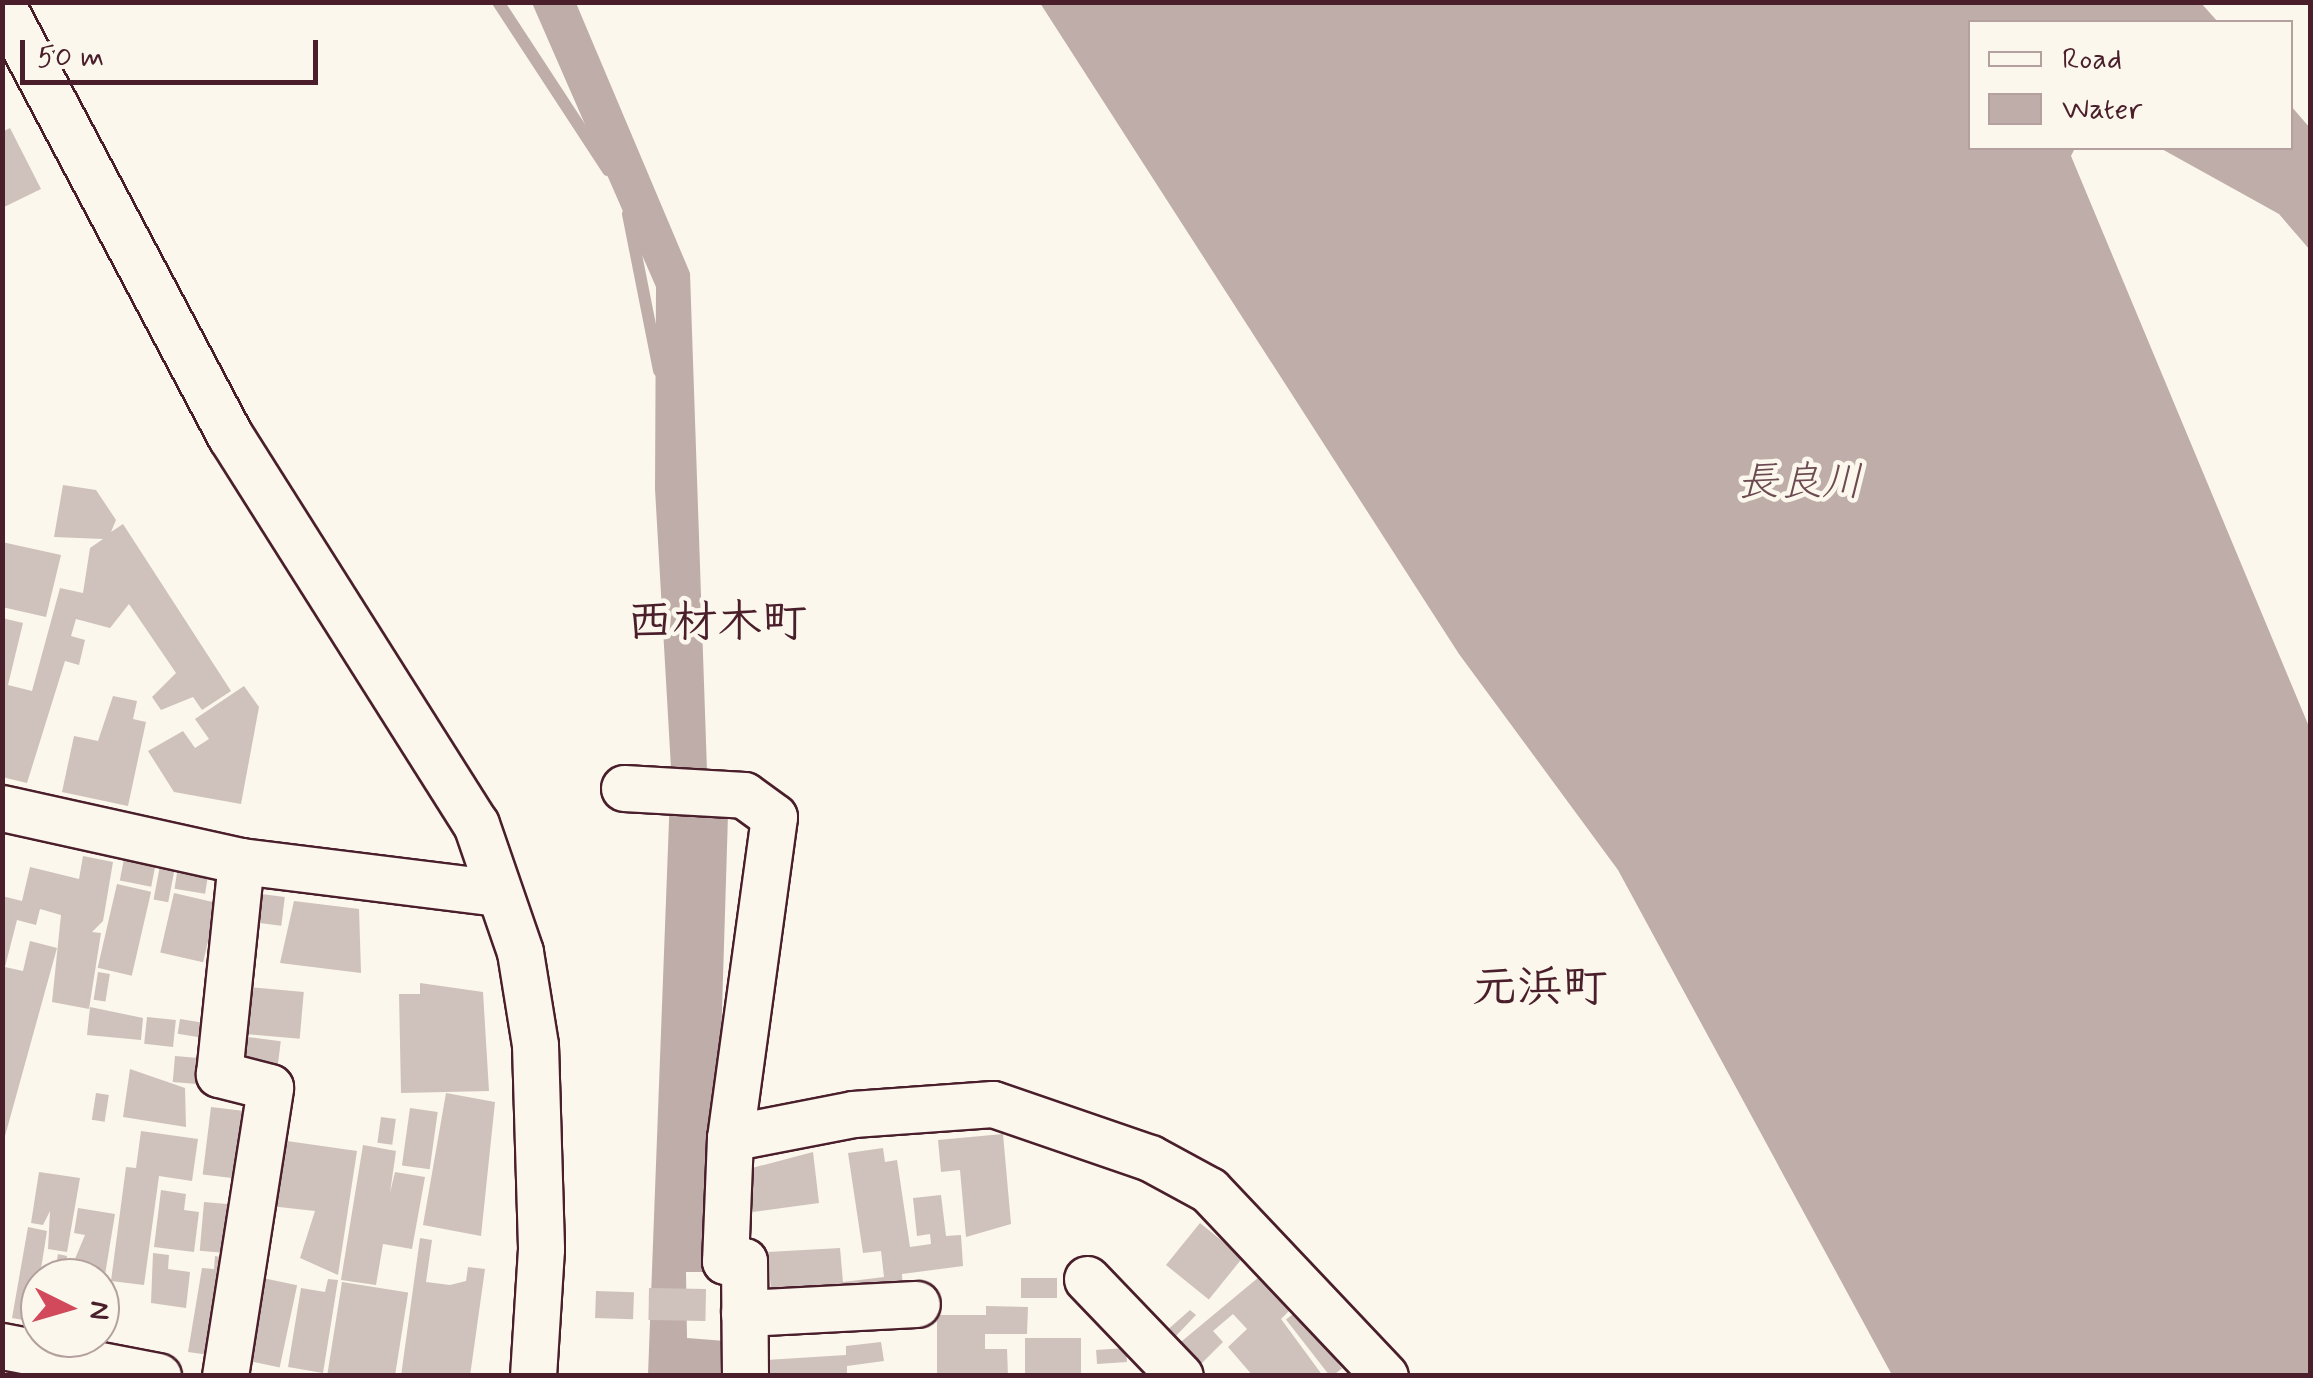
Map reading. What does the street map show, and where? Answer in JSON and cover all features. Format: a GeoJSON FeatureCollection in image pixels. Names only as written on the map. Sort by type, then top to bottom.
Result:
{"type":"FeatureCollection","features":[{"type":"Feature","properties":{"kind":"street"},"geometry":{"type":"LineString","coordinates":[[2,5],[231,438],[444,762],[498,893],[520,952],[535,1045],[541,1249],[533,1376]]}},
{"type":"Feature","properties":{"kind":"street"},"geometry":{"type":"LineString","coordinates":[[631,788],[726,793],[764,802],[776,844],[730,1138],[726,1260],[744,1261],[744,1376]]}},
{"type":"Feature","properties":{"kind":"street"},"geometry":{"type":"LineString","coordinates":[[2,808],[241,861],[498,893]]}},
{"type":"Feature","properties":{"kind":"street"},"geometry":{"type":"LineString","coordinates":[[225,1376],[270,1087],[219,1074],[241,861]]}},
{"type":"Feature","properties":{"kind":"street"},"geometry":{"type":"LineString","coordinates":[[730,1138],[853,1114],[993,1104],[1097,1138],[1209,1190],[1385,1376]]}},
{"type":"Feature","properties":{"kind":"street"},"geometry":{"type":"LineString","coordinates":[[1086,1279],[1180,1376]]}},
{"type":"Feature","properties":{"kind":"street"},"geometry":{"type":"LineString","coordinates":[[744,1313],[917,1304]]}},
{"type":"Feature","properties":{"kind":"street"},"geometry":{"type":"LineString","coordinates":[[2,1346],[158,1376]]}},
{"type":"Feature","properties":{"kind":"water"},"geometry":{"type":"Polygon","coordinates":[[[532,3],[576,3],[690,273],[707,771],[728,815],[714,1272],[686,1272],[687,1338],[725,1341],[723,1375],[648,1375],[671,768],[655,489],[656,287],[532,3]]]}},
{"type":"Feature","properties":{"kind":"water","name":"長良川"},"geometry":{"type":"Polygon","coordinates":[[[1040,3],[2201,3],[2216,20],[1968,20],[1968,150],[2074,150],[2071,156],[2310,729],[2310,1375],[1892,1375],[1618,870],[1459,654],[1040,3]]]}},
{"type":"Feature","properties":{"kind":"water"},"geometry":{"type":"Polygon","coordinates":[[[2293,108],[2310,128],[2310,250],[2279,214],[2164,150],[2293,150],[2293,108]]]}},
{"type":"Feature","properties":{"kind":"building"},"geometry":{"type":"Polygon","coordinates":[[[10,128],[41,189],[2,208],[2,132],[10,128]]]}},
{"type":"Feature","properties":{"kind":"building"},"geometry":{"type":"Polygon","coordinates":[[[63,485],[96,490],[116,520],[111,532],[123,524],[231,691],[202,710],[193,697],[161,710],[152,697],[176,673],[129,604],[110,628],[76,619],[71,636],[85,640],[79,665],[65,661],[27,783],[2,777],[2,618],[23,623],[8,685],[32,691],[60,588],[83,593],[90,548],[103,539],[54,537],[63,485]]]}},
{"type":"Feature","properties":{"kind":"building"},"geometry":{"type":"Polygon","coordinates":[[[2,542],[61,555],[46,617],[2,607],[2,542]]]}},
{"type":"Feature","properties":{"kind":"building"},"geometry":{"type":"Polygon","coordinates":[[[244,686],[259,707],[241,804],[174,792],[148,751],[183,731],[195,748],[209,739],[195,719],[244,686]]]}},
{"type":"Feature","properties":{"kind":"building"},"geometry":{"type":"Polygon","coordinates":[[[113,696],[137,701],[133,719],[146,722],[128,806],[62,792],[74,736],[98,741],[113,696]]]}},
{"type":"Feature","properties":{"kind":"building"},"geometry":{"type":"Polygon","coordinates":[[[83,856],[113,862],[103,921],[92,932],[101,933],[89,1009],[52,1002],[61,915],[40,909],[36,925],[17,920],[5,967],[23,971],[30,941],[57,948],[2,1147],[2,896],[22,901],[30,867],[79,879],[83,856]]]}},
{"type":"Feature","properties":{"kind":"building"},"geometry":{"type":"Polygon","coordinates":[[[124,859],[155,865],[151,887],[120,881],[124,859]]]}},
{"type":"Feature","properties":{"kind":"building"},"geometry":{"type":"Polygon","coordinates":[[[160,866],[175,869],[168,902],[154,899],[160,866]]]}},
{"type":"Feature","properties":{"kind":"building"},"geometry":{"type":"Polygon","coordinates":[[[177,873],[208,878],[205,894],[174,889],[177,873]]]}},
{"type":"Feature","properties":{"kind":"building"},"geometry":{"type":"Polygon","coordinates":[[[117,884],[151,892],[132,976],[98,968],[117,884]]]}},
{"type":"Feature","properties":{"kind":"building"},"geometry":{"type":"Polygon","coordinates":[[[174,893],[217,903],[203,962],[160,952],[174,893]]]}},
{"type":"Feature","properties":{"kind":"building"},"geometry":{"type":"Polygon","coordinates":[[[261,894],[285,897],[281,926],[257,923],[261,894]]]}},
{"type":"Feature","properties":{"kind":"building"},"geometry":{"type":"Polygon","coordinates":[[[294,901],[359,909],[361,973],[280,963],[294,901]]]}},
{"type":"Feature","properties":{"kind":"building"},"geometry":{"type":"Polygon","coordinates":[[[98,972],[110,974],[105,1002],[94,1000],[98,972]]]}},
{"type":"Feature","properties":{"kind":"building"},"geometry":{"type":"Polygon","coordinates":[[[420,983],[483,992],[489,1091],[401,1093],[399,994],[420,994],[420,983]]]}},
{"type":"Feature","properties":{"kind":"building"},"geometry":{"type":"Polygon","coordinates":[[[248,987],[304,992],[300,1039],[244,1034],[248,987]]]}},
{"type":"Feature","properties":{"kind":"building"},"geometry":{"type":"Polygon","coordinates":[[[90,1007],[143,1018],[141,1040],[87,1035],[90,1007]]]}},
{"type":"Feature","properties":{"kind":"building"},"geometry":{"type":"Polygon","coordinates":[[[147,1017],[176,1020],[173,1047],[144,1044],[147,1017]]]}},
{"type":"Feature","properties":{"kind":"building"},"geometry":{"type":"Polygon","coordinates":[[[180,1019],[205,1023],[202,1038],[178,1034],[180,1019]]]}},
{"type":"Feature","properties":{"kind":"building"},"geometry":{"type":"Polygon","coordinates":[[[247,1037],[281,1041],[278,1066],[244,1062],[247,1037]]]}},
{"type":"Feature","properties":{"kind":"building"},"geometry":{"type":"Polygon","coordinates":[[[175,1056],[199,1058],[197,1084],[173,1082],[175,1056]]]}},
{"type":"Feature","properties":{"kind":"building"},"geometry":{"type":"Polygon","coordinates":[[[130,1069],[185,1088],[186,1127],[123,1117],[130,1069]]]}},
{"type":"Feature","properties":{"kind":"building"},"geometry":{"type":"Polygon","coordinates":[[[96,1093],[109,1095],[105,1122],[92,1120],[96,1093]]]}},
{"type":"Feature","properties":{"kind":"building"},"geometry":{"type":"Polygon","coordinates":[[[446,1093],[495,1102],[481,1236],[423,1225],[446,1093]]]}},
{"type":"Feature","properties":{"kind":"building"},"geometry":{"type":"Polygon","coordinates":[[[211,1107],[253,1112],[244,1180],[203,1174],[211,1107]]]}},
{"type":"Feature","properties":{"kind":"building"},"geometry":{"type":"Polygon","coordinates":[[[410,1108],[438,1112],[430,1169],[402,1165],[410,1108]]]}},
{"type":"Feature","properties":{"kind":"building"},"geometry":{"type":"Polygon","coordinates":[[[381,1117],[396,1119],[392,1145],[377,1143],[381,1117]]]}},
{"type":"Feature","properties":{"kind":"building"},"geometry":{"type":"Polygon","coordinates":[[[141,1131],[198,1139],[192,1181],[159,1176],[144,1285],[120,1282],[120,1258],[114,1258],[126,1167],[136,1168],[141,1131]]]}},
{"type":"Feature","properties":{"kind":"building"},"geometry":{"type":"Polygon","coordinates":[[[1003,1134],[1011,1224],[966,1237],[960,1170],[941,1172],[938,1140],[1003,1134]]]}},
{"type":"Feature","properties":{"kind":"building"},"geometry":{"type":"Polygon","coordinates":[[[273,1139],[357,1151],[338,1275],[300,1258],[315,1211],[261,1205],[273,1139]]]}},
{"type":"Feature","properties":{"kind":"building"},"geometry":{"type":"Polygon","coordinates":[[[363,1145],[396,1151],[390,1193],[395,1172],[425,1177],[412,1249],[383,1244],[376,1285],[341,1280],[363,1145]]]}},
{"type":"Feature","properties":{"kind":"building"},"geometry":{"type":"Polygon","coordinates":[[[883,1148],[885,1162],[897,1160],[910,1247],[931,1244],[930,1234],[917,1236],[913,1198],[941,1195],[946,1236],[961,1235],[963,1266],[902,1274],[903,1293],[772,1303],[768,1252],[840,1248],[843,1282],[884,1277],[881,1251],[863,1253],[848,1153],[883,1148]]]}},
{"type":"Feature","properties":{"kind":"building"},"geometry":{"type":"Polygon","coordinates":[[[813,1152],[819,1203],[753,1212],[752,1168],[813,1152]]]}},
{"type":"Feature","properties":{"kind":"building"},"geometry":{"type":"Polygon","coordinates":[[[39,1172],[80,1178],[67,1252],[48,1249],[50,1211],[43,1225],[31,1223],[39,1172]]]}},
{"type":"Feature","properties":{"kind":"building"},"geometry":{"type":"Polygon","coordinates":[[[161,1190],[186,1194],[184,1210],[199,1212],[194,1252],[154,1247],[161,1190]]]}},
{"type":"Feature","properties":{"kind":"building"},"geometry":{"type":"Polygon","coordinates":[[[204,1202],[238,1205],[234,1254],[200,1251],[204,1202]]]}},
{"type":"Feature","properties":{"kind":"building"},"geometry":{"type":"Polygon","coordinates":[[[78,1208],[115,1214],[108,1258],[75,1258],[85,1235],[74,1233],[78,1208]]]}},
{"type":"Feature","properties":{"kind":"building"},"geometry":{"type":"Polygon","coordinates":[[[1200,1223],[1243,1258],[1209,1300],[1166,1265],[1200,1223]]]}},
{"type":"Feature","properties":{"kind":"building"},"geometry":{"type":"Polygon","coordinates":[[[28,1227],[47,1231],[43,1258],[23,1258],[28,1227]]]}},
{"type":"Feature","properties":{"kind":"building"},"geometry":{"type":"Polygon","coordinates":[[[420,1238],[432,1240],[426,1282],[450,1285],[466,1281],[468,1267],[485,1269],[470,1376],[401,1376],[420,1238]]]}},
{"type":"Feature","properties":{"kind":"building"},"geometry":{"type":"Polygon","coordinates":[[[153,1253],[169,1255],[168,1269],[190,1272],[186,1308],[151,1303],[153,1253]]]}},
{"type":"Feature","properties":{"kind":"building"},"geometry":{"type":"Polygon","coordinates":[[[215,1256],[231,1259],[217,1356],[188,1352],[202,1268],[214,1269],[215,1256]]]}},
{"type":"Feature","properties":{"kind":"building"},"geometry":{"type":"Polygon","coordinates":[[[20,1272],[20,1319],[12,1318],[20,1272]]]}},
{"type":"Feature","properties":{"kind":"building"},"geometry":{"type":"Polygon","coordinates":[[[258,1277],[297,1285],[280,1367],[241,1359],[258,1277]]]}},
{"type":"Feature","properties":{"kind":"building"},"geometry":{"type":"Polygon","coordinates":[[[1259,1277],[1289,1311],[1281,1319],[1323,1376],[1253,1376],[1228,1347],[1247,1329],[1233,1314],[1213,1331],[1223,1342],[1197,1368],[1176,1346],[1259,1277]]]}},
{"type":"Feature","properties":{"kind":"building"},"geometry":{"type":"Polygon","coordinates":[[[1021,1278],[1057,1278],[1057,1298],[1021,1298],[1021,1278]]]}},
{"type":"Feature","properties":{"kind":"building"},"geometry":{"type":"Polygon","coordinates":[[[328,1279],[338,1280],[323,1373],[288,1367],[301,1288],[325,1292],[328,1279]]]}},
{"type":"Feature","properties":{"kind":"building"},"geometry":{"type":"Polygon","coordinates":[[[342,1282],[408,1292],[395,1376],[327,1375],[342,1282]]]}},
{"type":"Feature","properties":{"kind":"building"},"geometry":{"type":"Polygon","coordinates":[[[649,1288],[706,1289],[705,1321],[648,1320],[649,1288]]]}},
{"type":"Feature","properties":{"kind":"building"},"geometry":{"type":"Polygon","coordinates":[[[596,1291],[634,1292],[633,1319],[595,1318],[596,1291]]]}},
{"type":"Feature","properties":{"kind":"building"},"geometry":{"type":"Polygon","coordinates":[[[986,1306],[1028,1307],[1027,1334],[985,1334],[985,1349],[1007,1349],[1008,1376],[937,1376],[937,1315],[986,1315],[986,1306]]]}},
{"type":"Feature","properties":{"kind":"building"},"geometry":{"type":"Polygon","coordinates":[[[1190,1310],[1196,1315],[1173,1339],[1165,1332],[1190,1310]]]}},
{"type":"Feature","properties":{"kind":"building"},"geometry":{"type":"Polygon","coordinates":[[[1297,1311],[1342,1369],[1330,1376],[1286,1320],[1297,1311]]]}},
{"type":"Feature","properties":{"kind":"building"},"geometry":{"type":"Polygon","coordinates":[[[1025,1338],[1081,1338],[1081,1373],[1025,1373],[1025,1338]]]}},
{"type":"Feature","properties":{"kind":"building"},"geometry":{"type":"Polygon","coordinates":[[[881,1342],[884,1361],[847,1366],[847,1376],[767,1376],[766,1360],[846,1355],[846,1346],[881,1342]]]}},
{"type":"Feature","properties":{"kind":"building"},"geometry":{"type":"Polygon","coordinates":[[[1126,1348],[1127,1362],[1097,1364],[1096,1350],[1126,1348]]]}},
{"type":"Feature","properties":{"kind":"waterway"},"geometry":{"type":"LineString","coordinates":[[498,2],[608,170]]}},
{"type":"Feature","properties":{"kind":"waterway"},"geometry":{"type":"LineString","coordinates":[[628,214],[659,371]]}},
{"type":"Feature","properties":{"kind":"district","name":"西材木町"},"geometry":{"type":"Point","coordinates":[717,624]}},
{"type":"Feature","properties":{"kind":"district","name":"元浜町"},"geometry":{"type":"Point","coordinates":[1540,989]}}]}
